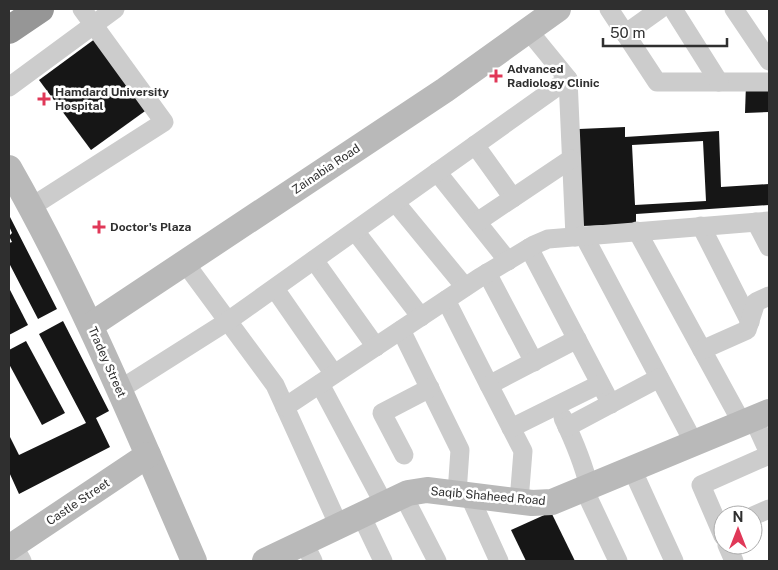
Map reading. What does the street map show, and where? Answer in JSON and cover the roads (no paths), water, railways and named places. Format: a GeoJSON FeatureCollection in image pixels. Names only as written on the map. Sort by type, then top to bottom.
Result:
{"type":"FeatureCollection","features":[{"type":"Feature","properties":{"kind":"highway"},"geometry":{"type":"LineString","coordinates":[[9,30],[40,9]]}},
{"type":"Feature","properties":{"kind":"street"},"geometry":{"type":"LineString","coordinates":[[31,207],[164,122],[82,9]]}},
{"type":"Feature","properties":{"kind":"street"},"geometry":{"type":"LineString","coordinates":[[9,88],[115,9]]}},
{"type":"Feature","properties":{"kind":"street","name":"Zainabia Road"},"geometry":{"type":"LineString","coordinates":[[91,326],[446,90],[558,9]]}},
{"type":"Feature","properties":{"kind":"street"},"geometry":{"type":"LineString","coordinates":[[609,9],[657,82],[769,82]]}},
{"type":"Feature","properties":{"kind":"street"},"geometry":{"type":"LineString","coordinates":[[625,34],[660,9]]}},
{"type":"Feature","properties":{"kind":"street"},"geometry":{"type":"LineString","coordinates":[[674,9],[720,82]]}},
{"type":"Feature","properties":{"kind":"street"},"geometry":{"type":"LineString","coordinates":[[734,9],[769,61]]}},
{"type":"Feature","properties":{"kind":"street"},"geometry":{"type":"LineString","coordinates":[[528,30],[568,79],[572,159],[580,237],[660,378],[694,443]]}},
{"type":"Feature","properties":{"kind":"street"},"geometry":{"type":"LineString","coordinates":[[120,390],[275,289],[568,79]]}},
{"type":"Feature","properties":{"kind":"street"},"geometry":{"type":"LineString","coordinates":[[475,145],[514,198]]}},
{"type":"Feature","properties":{"kind":"street"},"geometry":{"type":"LineString","coordinates":[[478,222],[572,159]]}},
{"type":"Feature","properties":{"kind":"street","name":"Tradey Street"},"geometry":{"type":"LineString","coordinates":[[9,168],[31,207],[91,326],[194,561]]}},
{"type":"Feature","properties":{"kind":"street"},"geometry":{"type":"LineString","coordinates":[[438,172],[508,260]]}},
{"type":"Feature","properties":{"kind":"street"},"geometry":{"type":"LineString","coordinates":[[396,202],[466,287]]}},
{"type":"Feature","properties":{"kind":"street"},"geometry":{"type":"LineString","coordinates":[[285,407],[508,260],[548,239],[763,221],[769,247]]}},
{"type":"Feature","properties":{"kind":"street"},"geometry":{"type":"LineString","coordinates":[[701,226],[750,322]]}},
{"type":"Feature","properties":{"kind":"street"},"geometry":{"type":"LineString","coordinates":[[355,231],[421,317]]}},
{"type":"Feature","properties":{"kind":"street"},"geometry":{"type":"LineString","coordinates":[[637,232],[702,350],[755,418],[769,454],[702,485],[713,511]]}},
{"type":"Feature","properties":{"kind":"street"},"geometry":{"type":"LineString","coordinates":[[529,248],[611,404]]}},
{"type":"Feature","properties":{"kind":"street"},"geometry":{"type":"LineString","coordinates":[[314,260],[376,347]]}},
{"type":"Feature","properties":{"kind":"street"},"geometry":{"type":"LineString","coordinates":[[186,263],[275,386],[350,521],[383,561]]}},
{"type":"Feature","properties":{"kind":"street"},"geometry":{"type":"LineString","coordinates":[[488,273],[534,362]]}},
{"type":"Feature","properties":{"kind":"street"},"geometry":{"type":"LineString","coordinates":[[275,289],[394,500],[437,561]]}},
{"type":"Feature","properties":{"kind":"street"},"geometry":{"type":"LineString","coordinates":[[702,350],[748,330],[756,302],[769,296]]}},
{"type":"Feature","properties":{"kind":"street"},"geometry":{"type":"LineString","coordinates":[[446,300],[523,451],[520,501]]}},
{"type":"Feature","properties":{"kind":"street"},"geometry":{"type":"LineString","coordinates":[[401,330],[460,450],[463,494],[499,561]]}},
{"type":"Feature","properties":{"kind":"street"},"geometry":{"type":"LineString","coordinates":[[490,385],[577,339]]}},
{"type":"Feature","properties":{"kind":"street"},"geometry":{"type":"LineString","coordinates":[[568,427],[660,378]]}},
{"type":"Feature","properties":{"kind":"street"},"geometry":{"type":"LineString","coordinates":[[511,428],[600,384]]}},
{"type":"Feature","properties":{"kind":"street"},"geometry":{"type":"LineString","coordinates":[[404,455],[382,413],[430,388]]}},
{"type":"Feature","properties":{"kind":"street"},"geometry":{"type":"LineString","coordinates":[[556,406],[576,442],[583,462],[587,488],[618,561]]}},
{"type":"Feature","properties":{"kind":"street","name":"Saqib Shaheed Road"},"geometry":{"type":"LineString","coordinates":[[265,561],[308,552],[350,521],[408,493],[427,490],[543,504],[587,488],[755,418]]}},
{"type":"Feature","properties":{"kind":"street","name":"Castle Street"},"geometry":{"type":"LineString","coordinates":[[15,551],[148,455]]}},
{"type":"Feature","properties":{"kind":"street"},"geometry":{"type":"LineString","coordinates":[[632,469],[674,561]]}},
{"type":"Feature","properties":{"kind":"place","name":"Advanced Radiology Clinic"},"geometry":{"type":"Point","coordinates":[496,76]}},
{"type":"Feature","properties":{"kind":"place","name":"Hamdard University Hospital"},"geometry":{"type":"Point","coordinates":[44,99]}},
{"type":"Feature","properties":{"kind":"place","name":"Doctor's Plaza"},"geometry":{"type":"Point","coordinates":[99,227]}}]}
